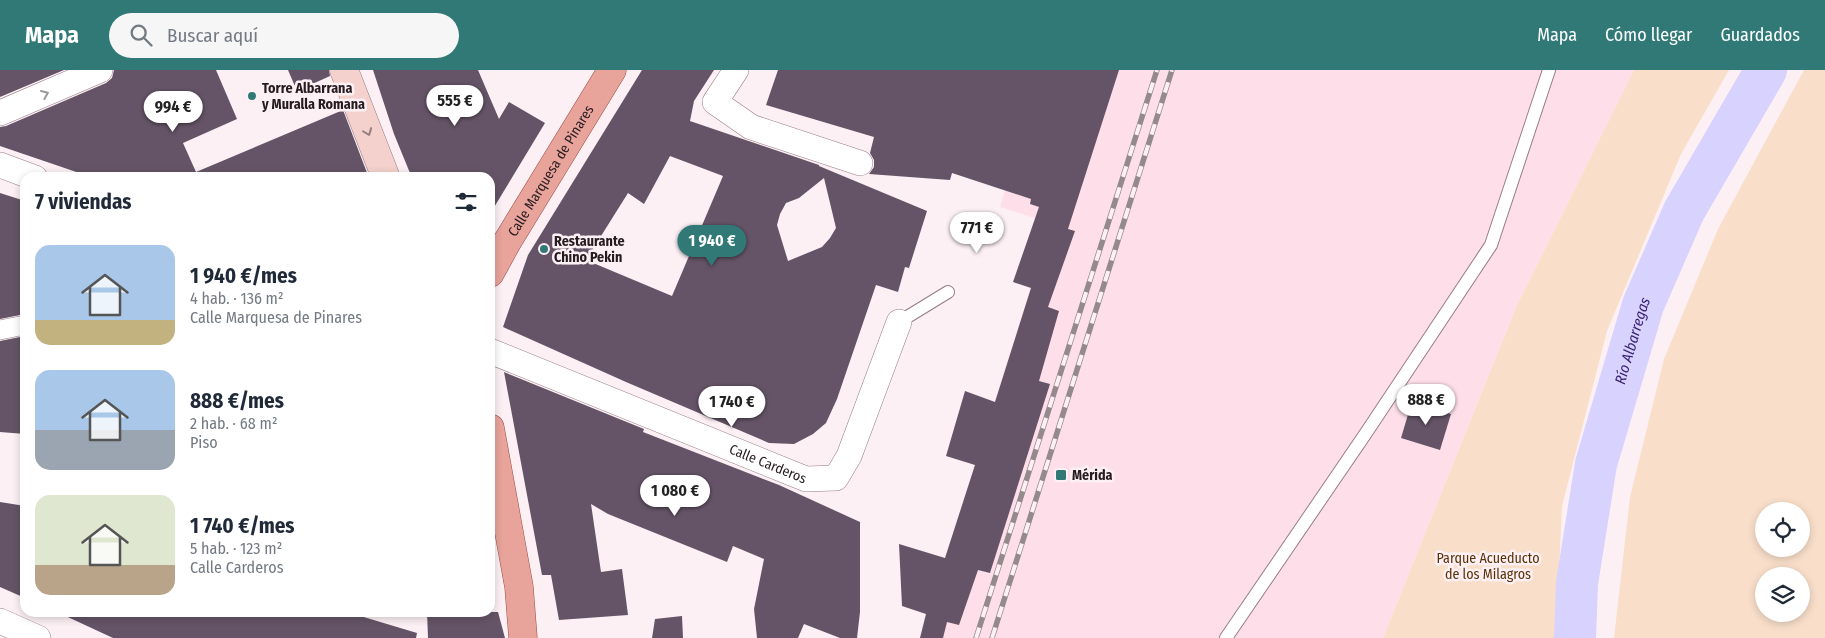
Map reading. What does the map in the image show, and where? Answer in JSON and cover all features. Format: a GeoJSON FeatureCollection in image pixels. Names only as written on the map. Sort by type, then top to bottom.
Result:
{"type":"FeatureCollection","features":[{"type":"Feature","properties":{"kind":"main road"},"geometry":{"type":"LineString","coordinates":[[344,70],[384,172]]}},
{"type":"Feature","properties":{"kind":"main road","name":"Calle Marquesa de Pinares"},"geometry":{"type":"LineString","coordinates":[[495,264],[612,70]]}},
{"type":"Feature","properties":{"kind":"main road"},"geometry":{"type":"LineString","coordinates":[[495,455],[519,587],[523,638]]}},
{"type":"Feature","properties":{"kind":"street"},"geometry":{"type":"LineString","coordinates":[[0,113],[100,70]]}},
{"type":"Feature","properties":{"kind":"street"},"geometry":{"type":"LineString","coordinates":[[736,70],[715,102],[751,127],[860,163]]}},
{"type":"Feature","properties":{"kind":"street"},"geometry":{"type":"LineString","coordinates":[[0,165],[20,172]]}},
{"type":"Feature","properties":{"kind":"street","name":"Calle Carderos"},"geometry":{"type":"LineString","coordinates":[[495,353],[806,479],[836,478],[849,456],[899,322]]}},
{"type":"Feature","properties":{"kind":"street"},"geometry":{"type":"LineString","coordinates":[[0,330],[20,326]]}},
{"type":"Feature","properties":{"kind":"street"},"geometry":{"type":"LineString","coordinates":[[0,622],[38,638]]}},
{"type":"Feature","properties":{"kind":"lane"},"geometry":{"type":"LineString","coordinates":[[1226,638],[1366,433],[1491,244],[1549,70]]}},
{"type":"Feature","properties":{"kind":"lane"},"geometry":{"type":"LineString","coordinates":[[899,322],[948,292]]}},
{"type":"Feature","properties":{"kind":"shaded area"},"geometry":{"type":"Polygon","coordinates":[[[1041,70],[1634,70],[1517,305],[1383,638],[920,638],[1051,223],[1000,207],[1041,70]]]}},
{"type":"Feature","properties":{"kind":"green space","name":"Parque Acueducto de los Milagros"},"geometry":{"type":"Polygon","coordinates":[[[1634,70],[1729,70],[1681,154],[1607,331],[1562,506],[1556,638],[1383,638],[1517,305],[1634,70]]]}},
{"type":"Feature","properties":{"kind":"green space"},"geometry":{"type":"Polygon","coordinates":[[[1804,70],[1825,70],[1825,638],[1614,638],[1630,497],[1664,359],[1718,229],[1804,70]]]}},
{"type":"Feature","properties":{"kind":"building"},"geometry":{"type":"Polygon","coordinates":[[[0,70],[64,70],[0,97],[0,70]]]}},
{"type":"Feature","properties":{"kind":"building"},"geometry":{"type":"Polygon","coordinates":[[[114,70],[216,70],[237,119],[183,143],[196,172],[76,172],[0,146],[0,127],[106,83],[112,78],[114,70]]]}},
{"type":"Feature","properties":{"kind":"building"},"geometry":{"type":"Polygon","coordinates":[[[288,70],[329,70],[330,76],[297,91],[288,70]]]}},
{"type":"Feature","properties":{"kind":"building"},"geometry":{"type":"Polygon","coordinates":[[[373,70],[478,70],[499,119],[509,102],[545,123],[495,206],[495,172],[410,172],[394,134],[373,70]]]}},
{"type":"Feature","properties":{"kind":"building"},"geometry":{"type":"Polygon","coordinates":[[[642,70],[714,70],[694,101],[690,121],[819,165],[927,211],[909,268],[905,267],[898,292],[876,285],[837,399],[826,423],[813,434],[794,444],[769,443],[503,327],[528,255],[642,70]],[[670,156],[644,204],[628,193],[586,260],[672,296],[723,176],[670,156]],[[824,178],[799,198],[786,203],[780,214],[777,225],[788,261],[822,247],[836,228],[824,178]]]}},
{"type":"Feature","properties":{"kind":"building"},"geometry":{"type":"Polygon","coordinates":[[[778,70],[1119,70],[1068,229],[1075,231],[1048,307],[1059,311],[1039,381],[1050,384],[990,573],[978,570],[959,625],[947,622],[943,638],[920,638],[926,614],[902,606],[899,544],[945,558],[975,465],[946,456],[965,391],[995,402],[1031,288],[1013,282],[1039,207],[1030,204],[1031,199],[952,173],[950,180],[869,174],[874,167],[874,160],[870,153],[874,137],[766,105],[778,70]]]}},
{"type":"Feature","properties":{"kind":"building"},"geometry":{"type":"Polygon","coordinates":[[[343,110],[367,172],[196,172],[343,110]]]}},
{"type":"Feature","properties":{"kind":"building"},"geometry":{"type":"Polygon","coordinates":[[[0,193],[20,199],[20,315],[0,319],[0,193]]]}},
{"type":"Feature","properties":{"kind":"building"},"geometry":{"type":"Polygon","coordinates":[[[20,337],[20,434],[0,432],[0,341],[20,337]]]}},
{"type":"Feature","properties":{"kind":"building"},"geometry":{"type":"Polygon","coordinates":[[[504,372],[644,429],[643,432],[779,485],[860,522],[860,612],[857,638],[840,638],[804,624],[798,638],[757,638],[754,609],[764,559],[733,546],[727,562],[608,514],[591,504],[601,572],[622,569],[628,615],[559,620],[551,575],[542,575],[504,372]]]}},
{"type":"Feature","properties":{"kind":"building"},"geometry":{"type":"Polygon","coordinates":[[[1412,401],[1451,414],[1440,450],[1401,438],[1412,401]]]}},
{"type":"Feature","properties":{"kind":"building"},"geometry":{"type":"Polygon","coordinates":[[[0,502],[20,505],[20,596],[0,587],[0,502]]]}},
{"type":"Feature","properties":{"kind":"building"},"geometry":{"type":"Polygon","coordinates":[[[495,612],[498,612],[505,638],[428,638],[427,617],[495,617],[495,612]]]}},
{"type":"Feature","properties":{"kind":"building"},"geometry":{"type":"Polygon","coordinates":[[[682,616],[683,638],[652,638],[655,619],[682,616]]]}},
{"type":"Feature","properties":{"kind":"building"},"geometry":{"type":"Polygon","coordinates":[[[68,617],[364,617],[417,633],[416,638],[113,638],[68,617]]]}},
{"type":"Feature","properties":{"kind":"waterway","name":"Río Albarregas"},"geometry":{"type":"LineString","coordinates":[[1575,638],[1577,583],[1596,464],[1643,305],[1684,211],[1766,70]]}},
{"type":"Feature","properties":{"kind":"railway"},"geometry":{"type":"LineString","coordinates":[[976,638],[1157,70]]}},
{"type":"Feature","properties":{"kind":"railway"},"geometry":{"type":"LineString","coordinates":[[992,638],[1172,70]]}},
{"type":"Feature","properties":{"kind":"place","name":"Torre Albarrana y Muralla Romana"},"geometry":{"type":"Point","coordinates":[252,96]}},
{"type":"Feature","properties":{"kind":"place","name":"Restaurante Chino Pekin"},"geometry":{"type":"Point","coordinates":[544,249]}},
{"type":"Feature","properties":{"kind":"place","name":"Mérida"},"geometry":{"type":"Point","coordinates":[1061,475]}}]}
